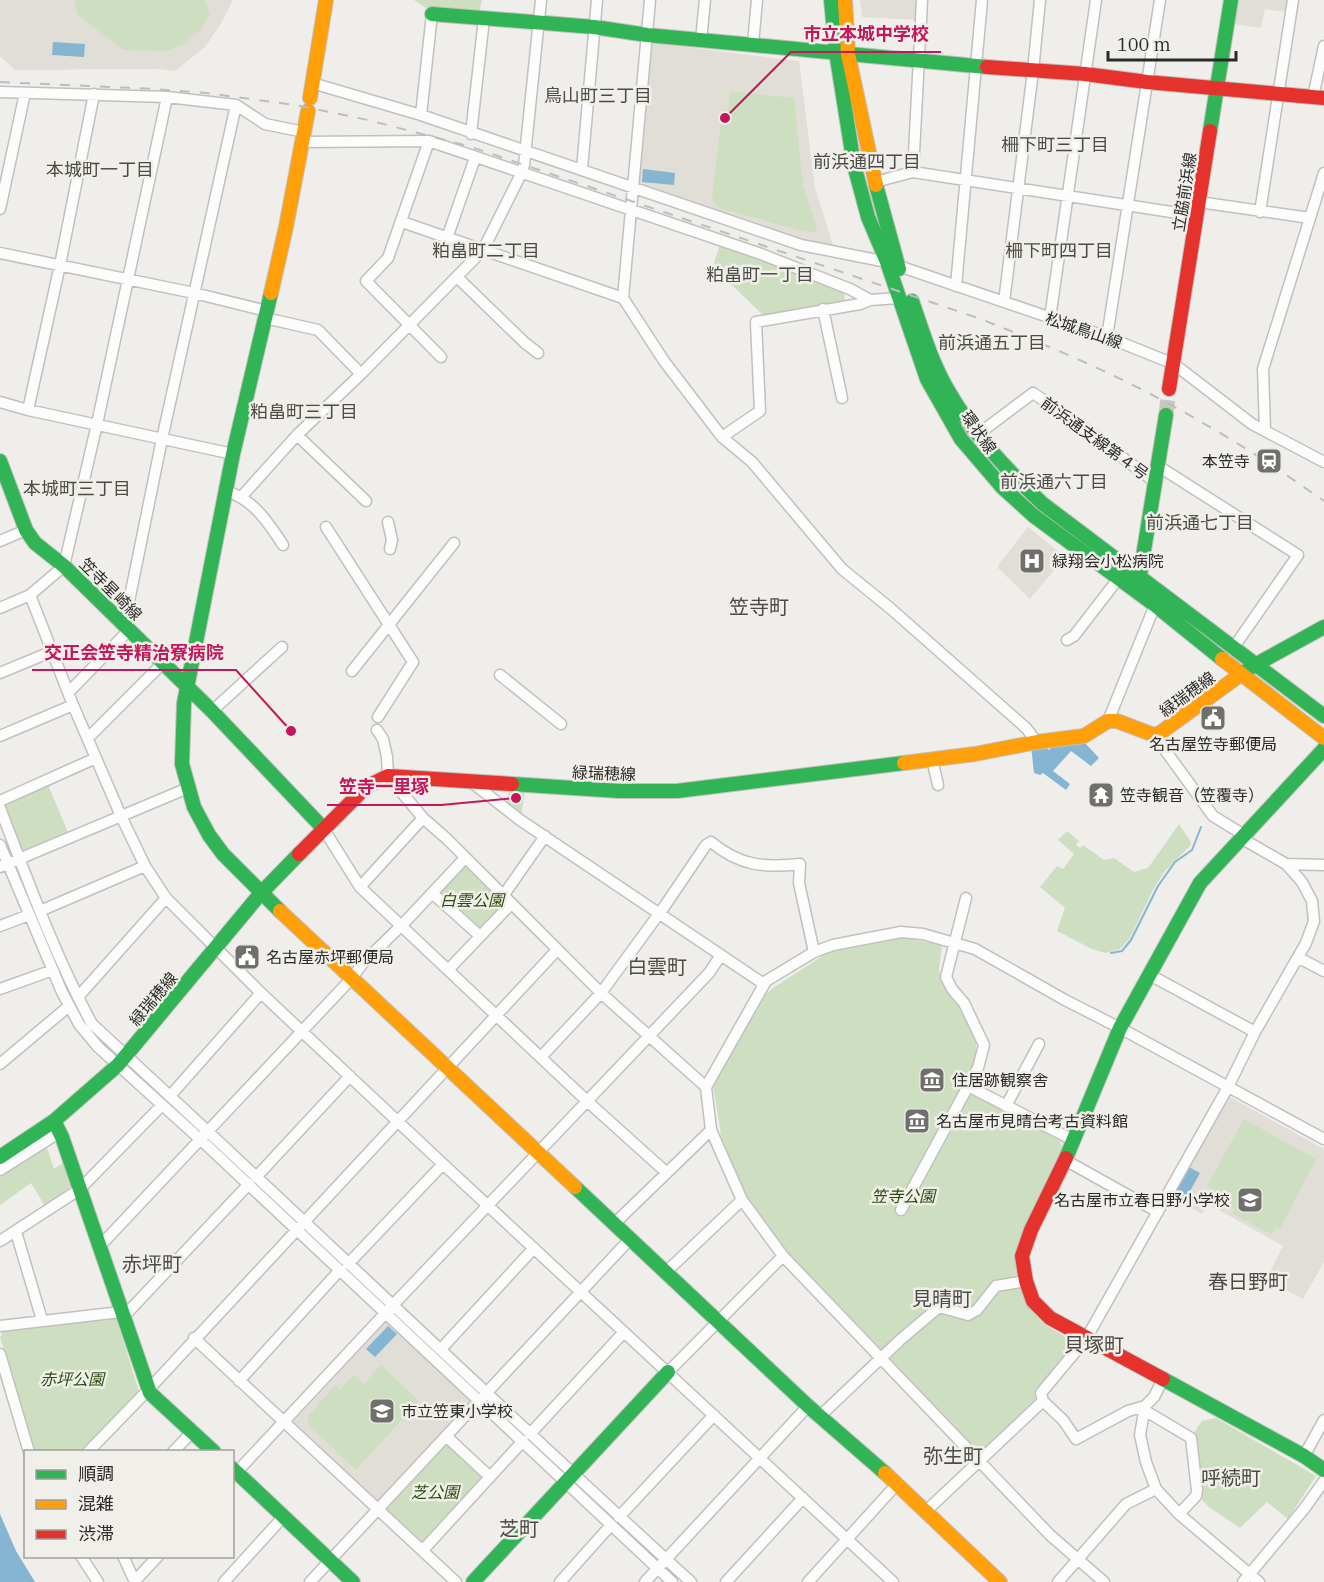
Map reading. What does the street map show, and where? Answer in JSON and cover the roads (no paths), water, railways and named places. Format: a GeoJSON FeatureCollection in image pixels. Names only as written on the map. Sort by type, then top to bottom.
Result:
{"type":"FeatureCollection","features":[{"type":"Feature","properties":{"kind":"street"},"geometry":{"type":"LineString","coordinates":[[326,0],[286,227],[233,454],[187,686],[182,730],[183,764],[194,807],[209,835],[261,893],[808,1406],[897,1484],[1000,1582]]}},
{"type":"Feature","properties":{"kind":"street"},"geometry":{"type":"LineString","coordinates":[[242,496],[297,435],[361,374],[483,250],[521,174],[526,151],[542,0]]}},
{"type":"Feature","properties":{"kind":"street"},"geometry":{"type":"LineString","coordinates":[[582,169],[597,0]]}},
{"type":"Feature","properties":{"kind":"street"},"geometry":{"type":"LineString","coordinates":[[650,0],[623,297],[664,361],[722,437],[752,462],[842,569],[1026,728],[1037,742]]}},
{"type":"Feature","properties":{"kind":"street"},"geometry":{"type":"LineString","coordinates":[[701,40],[705,0]]}},
{"type":"Feature","properties":{"kind":"street"},"geometry":{"type":"LineString","coordinates":[[753,45],[757,0]]}},
{"type":"Feature","properties":{"kind":"street","name":"環状線"},"geometry":{"type":"LineString","coordinates":[[831,0],[875,182],[899,298],[927,379],[961,439],[987,471],[1034,516],[1155,604],[1241,675],[1324,738]]}},
{"type":"Feature","properties":{"kind":"street","name":"環状線"},"geometry":{"type":"LineString","coordinates":[[845,0],[842,53],[854,165],[868,217],[892,264],[936,367],[976,435],[1009,473],[1043,504],[1324,716]]}},
{"type":"Feature","properties":{"kind":"street"},"geometry":{"type":"LineString","coordinates":[[914,172],[922,0]]}},
{"type":"Feature","properties":{"kind":"street"},"geometry":{"type":"LineString","coordinates":[[956,286],[982,0]]}},
{"type":"Feature","properties":{"kind":"street"},"geometry":{"type":"LineString","coordinates":[[1004,302],[1040,0]]}},
{"type":"Feature","properties":{"kind":"street"},"geometry":{"type":"LineString","coordinates":[[1050,318],[1096,0]]}},
{"type":"Feature","properties":{"kind":"street"},"geometry":{"type":"LineString","coordinates":[[1107,337],[1160,0]]}},
{"type":"Feature","properties":{"kind":"street","name":"立脇前浜線"},"geometry":{"type":"LineString","coordinates":[[1169,389],[1231,0]]}},
{"type":"Feature","properties":{"kind":"street"},"geometry":{"type":"LineString","coordinates":[[1260,212],[1293,0]]}},
{"type":"Feature","properties":{"kind":"street"},"geometry":{"type":"LineString","coordinates":[[421,115],[432,14],[594,27],[647,35],[1085,74],[1318,98],[1324,46]]}},
{"type":"Feature","properties":{"kind":"street"},"geometry":{"type":"LineString","coordinates":[[471,134],[484,19]]}},
{"type":"Feature","properties":{"kind":"street","name":"松城鳥山線"},"geometry":{"type":"LineString","coordinates":[[312,83],[421,115],[801,245],[892,264],[1107,337],[1174,363],[1252,424],[1324,462]]}},
{"type":"Feature","properties":{"kind":"street"},"geometry":{"type":"LineString","coordinates":[[0,92],[167,97],[236,105],[265,124],[303,137],[429,141],[761,254],[850,289],[870,300]]}},
{"type":"Feature","properties":{"kind":"street"},"geometry":{"type":"LineString","coordinates":[[0,209],[25,93]]}},
{"type":"Feature","properties":{"kind":"street"},"geometry":{"type":"LineString","coordinates":[[28,411],[94,94]]}},
{"type":"Feature","properties":{"kind":"street"},"geometry":{"type":"LineString","coordinates":[[0,608],[30,596],[64,566],[167,97]]}},
{"type":"Feature","properties":{"kind":"street"},"geometry":{"type":"LineString","coordinates":[[69,692],[126,628],[162,439],[236,105]]}},
{"type":"Feature","properties":{"kind":"street"},"geometry":{"type":"LineString","coordinates":[[429,141],[388,258],[366,281],[441,357]]}},
{"type":"Feature","properties":{"kind":"street"},"geometry":{"type":"LineString","coordinates":[[447,238],[475,158]]}},
{"type":"Feature","properties":{"kind":"street"},"geometry":{"type":"LineString","coordinates":[[875,182],[914,172],[1197,216]]}},
{"type":"Feature","properties":{"kind":"street"},"geometry":{"type":"LineString","coordinates":[[1265,430],[1263,369],[1310,218],[1320,198],[1324,173]]}},
{"type":"Feature","properties":{"kind":"street"},"geometry":{"type":"LineString","coordinates":[[1199,202],[1310,218]]}},
{"type":"Feature","properties":{"kind":"street"},"geometry":{"type":"LineString","coordinates":[[402,222],[623,297]]}},
{"type":"Feature","properties":{"kind":"street"},"geometry":{"type":"LineString","coordinates":[[0,253],[194,294],[318,330],[361,374]]}},
{"type":"Feature","properties":{"kind":"street"},"geometry":{"type":"LineString","coordinates":[[457,277],[538,353]]}},
{"type":"Feature","properties":{"kind":"street"},"geometry":{"type":"LineString","coordinates":[[722,437],[760,411],[756,322],[860,304],[870,300],[899,298]]}},
{"type":"Feature","properties":{"kind":"street"},"geometry":{"type":"LineString","coordinates":[[824,309],[842,398]]}},
{"type":"Feature","properties":{"kind":"street","name":"前浜通支線第４号"},"geometry":{"type":"LineString","coordinates":[[976,435],[1033,393],[1155,482]]}},
{"type":"Feature","properties":{"kind":"street"},"geometry":{"type":"LineString","coordinates":[[0,402],[28,411],[233,454]]}},
{"type":"Feature","properties":{"kind":"street"},"geometry":{"type":"LineString","coordinates":[[1136,591],[1141,577],[1166,415]]}},
{"type":"Feature","properties":{"kind":"street"},"geometry":{"type":"LineString","coordinates":[[297,435],[366,501]]}},
{"type":"Feature","properties":{"kind":"street","name":"笠寺星崎線"},"geometry":{"type":"LineString","coordinates":[[0,461],[3,477],[26,530],[36,543],[64,566],[187,686],[323,828]]}},
{"type":"Feature","properties":{"kind":"street","name":"前浜通支線第４号"},"geometry":{"type":"LineString","coordinates":[[1158,466],[1298,555],[1234,647]]}},
{"type":"Feature","properties":{"kind":"street"},"geometry":{"type":"LineString","coordinates":[[226,491],[242,496],[268,522],[283,545]]}},
{"type":"Feature","properties":{"kind":"street"},"geometry":{"type":"LineString","coordinates":[[388,522],[392,540],[390,549]]}},
{"type":"Feature","properties":{"kind":"street"},"geometry":{"type":"LineString","coordinates":[[326,527],[413,662],[378,717]]}},
{"type":"Feature","properties":{"kind":"street"},"geometry":{"type":"LineString","coordinates":[[0,541],[26,530]]}},
{"type":"Feature","properties":{"kind":"street"},"geometry":{"type":"LineString","coordinates":[[352,671],[454,543]]}},
{"type":"Feature","properties":{"kind":"street"},"geometry":{"type":"LineString","coordinates":[[1067,640],[1074,636],[1118,579]]}},
{"type":"Feature","properties":{"kind":"street"},"geometry":{"type":"LineString","coordinates":[[30,596],[73,705],[121,816],[145,866],[166,898],[261,993],[892,1582]]}},
{"type":"Feature","properties":{"kind":"street"},"geometry":{"type":"LineString","coordinates":[[1108,721],[1155,604]]}},
{"type":"Feature","properties":{"kind":"street","name":"緑瑞穂線"},"geometry":{"type":"LineString","coordinates":[[0,1157],[57,1126],[122,1060],[261,893],[366,787],[388,776],[608,791],[677,791],[932,759],[1084,736],[1108,721],[1117,721],[1154,735],[1255,665],[1324,627]]}},
{"type":"Feature","properties":{"kind":"street"},"geometry":{"type":"LineString","coordinates":[[212,711],[282,647]]}},
{"type":"Feature","properties":{"kind":"street"},"geometry":{"type":"LineString","coordinates":[[0,673],[52,651]]}},
{"type":"Feature","properties":{"kind":"street"},"geometry":{"type":"LineString","coordinates":[[88,738],[163,663]]}},
{"type":"Feature","properties":{"kind":"street"},"geometry":{"type":"LineString","coordinates":[[500,675],[561,724]]}},
{"type":"Feature","properties":{"kind":"street"},"geometry":{"type":"LineString","coordinates":[[0,736],[73,705]]}},
{"type":"Feature","properties":{"kind":"street"},"geometry":{"type":"LineString","coordinates":[[377,730],[383,739],[388,776],[423,818],[447,839],[601,993],[706,1087]]}},
{"type":"Feature","properties":{"kind":"street"},"geometry":{"type":"LineString","coordinates":[[1154,735],[1213,816],[1286,864],[1302,882],[1312,902],[1314,921],[1299,958],[1255,1032],[1228,1087],[1086,1339],[1041,1394],[1043,1401],[1063,1420],[1076,1439],[1128,1411],[1144,1408],[1191,1438],[1197,1490],[1196,1496],[1179,1514]]}},
{"type":"Feature","properties":{"kind":"street"},"geometry":{"type":"LineString","coordinates":[[1324,749],[1200,883],[1120,1028],[1065,1160],[1031,1230],[1022,1256],[1026,1281],[1033,1301],[1050,1318],[1304,1456],[1324,1470]]}},
{"type":"Feature","properties":{"kind":"street"},"geometry":{"type":"LineString","coordinates":[[0,801],[96,759]]}},
{"type":"Feature","properties":{"kind":"street"},"geometry":{"type":"LineString","coordinates":[[932,759],[938,785]]}},
{"type":"Feature","properties":{"kind":"street"},"geometry":{"type":"LineString","coordinates":[[470,781],[545,836],[764,984]]}},
{"type":"Feature","properties":{"kind":"street"},"geometry":{"type":"LineString","coordinates":[[4,865],[188,788]]}},
{"type":"Feature","properties":{"kind":"street"},"geometry":{"type":"LineString","coordinates":[[0,808],[40,911],[78,998],[92,1024],[122,1060],[253,1180],[304,1222],[344,1267],[569,1478],[619,1517],[691,1582]]}},
{"type":"Feature","properties":{"kind":"street"},"geometry":{"type":"LineString","coordinates":[[360,887],[423,818]]}},
{"type":"Feature","properties":{"kind":"street"},"geometry":{"type":"LineString","coordinates":[[323,828],[360,887],[587,1101],[667,1173]]}},
{"type":"Feature","properties":{"kind":"street"},"geometry":{"type":"LineString","coordinates":[[448,970],[480,936],[507,900],[545,836]]}},
{"type":"Feature","properties":{"kind":"street"},"geometry":{"type":"LineString","coordinates":[[541,1057],[601,993],[706,845],[711,842],[733,857],[757,865],[800,864],[799,884],[814,952]]}},
{"type":"Feature","properties":{"kind":"street"},"geometry":{"type":"LineString","coordinates":[[0,845],[4,865],[79,1024],[98,1047],[122,1060]]}},
{"type":"Feature","properties":{"kind":"street"},"geometry":{"type":"LineString","coordinates":[[100,1246],[363,963],[465,858]]}},
{"type":"Feature","properties":{"kind":"street"},"geometry":{"type":"LineString","coordinates":[[1286,864],[1324,864]]}},
{"type":"Feature","properties":{"kind":"street"},"geometry":{"type":"LineString","coordinates":[[40,911],[145,866]]}},
{"type":"Feature","properties":{"kind":"street"},"geometry":{"type":"LineString","coordinates":[[432,893],[480,936]]}},
{"type":"Feature","properties":{"kind":"street"},"geometry":{"type":"LineString","coordinates":[[78,998],[166,898]]}},
{"type":"Feature","properties":{"kind":"street"},"geometry":{"type":"LineString","coordinates":[[901,1210],[978,1068],[984,1045],[964,1003],[952,989],[946,977],[966,898]]}},
{"type":"Feature","properties":{"kind":"street"},"geometry":{"type":"LineString","coordinates":[[0,926],[29,915]]}},
{"type":"Feature","properties":{"kind":"street"},"geometry":{"type":"LineString","coordinates":[[1104,1582],[1050,1535],[783,1256],[742,1200],[711,1130],[706,1087],[764,984],[814,952],[833,945],[901,932],[923,934],[975,949],[1324,1139]]}},
{"type":"Feature","properties":{"kind":"street"},"geometry":{"type":"LineString","coordinates":[[90,1450],[557,950]]}},
{"type":"Feature","properties":{"kind":"street"},"geometry":{"type":"LineString","coordinates":[[353,1582],[234,1472],[709,973],[721,955]]}},
{"type":"Feature","properties":{"kind":"street"},"geometry":{"type":"LineString","coordinates":[[1299,958],[1324,971]]}},
{"type":"Feature","properties":{"kind":"street"},"geometry":{"type":"LineString","coordinates":[[0,989],[53,970]]}},
{"type":"Feature","properties":{"kind":"street"},"geometry":{"type":"LineString","coordinates":[[1150,975],[1255,1032]]}},
{"type":"Feature","properties":{"kind":"street"},"geometry":{"type":"LineString","coordinates":[[0,1241],[80,1189],[166,1101],[261,993]]}},
{"type":"Feature","properties":{"kind":"street"},"geometry":{"type":"LineString","coordinates":[[0,1064],[69,1006]]}},
{"type":"Feature","properties":{"kind":"street"},"geometry":{"type":"LineString","coordinates":[[1006,1106],[1039,1044]]}},
{"type":"Feature","properties":{"kind":"street"},"geometry":{"type":"LineString","coordinates":[[0,1326],[129,1311],[350,1076]]}},
{"type":"Feature","properties":{"kind":"street"},"geometry":{"type":"LineString","coordinates":[[968,1086],[1073,1140]]}},
{"type":"Feature","properties":{"kind":"street"},"geometry":{"type":"LineString","coordinates":[[0,1170],[57,1126],[150,1393],[212,1450]]}},
{"type":"Feature","properties":{"kind":"street"},"geometry":{"type":"LineString","coordinates":[[614,1224],[711,1130]]}},
{"type":"Feature","properties":{"kind":"street"},"geometry":{"type":"LineString","coordinates":[[1065,1160],[1158,1212]]}},
{"type":"Feature","properties":{"kind":"street"},"geometry":{"type":"LineString","coordinates":[[239,1381],[443,1164]]}},
{"type":"Feature","properties":{"kind":"street"},"geometry":{"type":"LineString","coordinates":[[253,1180],[296,1231],[344,1267]]}},
{"type":"Feature","properties":{"kind":"street"},"geometry":{"type":"LineString","coordinates":[[666,1272],[742,1200]]}},
{"type":"Feature","properties":{"kind":"street"},"geometry":{"type":"LineString","coordinates":[[16,1232],[42,1320]]}},
{"type":"Feature","properties":{"kind":"street"},"geometry":{"type":"LineString","coordinates":[[310,1582],[630,1239]]}},
{"type":"Feature","properties":{"kind":"street"},"geometry":{"type":"LineString","coordinates":[[441,1349],[534,1248]]}},
{"type":"Feature","properties":{"kind":"street"},"geometry":{"type":"LineString","coordinates":[[473,1582],[668,1372],[783,1256]]}},
{"type":"Feature","properties":{"kind":"street"},"geometry":{"type":"LineString","coordinates":[[820,1416],[939,1307],[968,1315],[977,1310],[996,1286],[1026,1281]]}},
{"type":"Feature","properties":{"kind":"street"},"geometry":{"type":"LineString","coordinates":[[389,1309],[441,1349],[483,1397]]}},
{"type":"Feature","properties":{"kind":"street"},"geometry":{"type":"LineString","coordinates":[[423,1550],[624,1332]]}},
{"type":"Feature","properties":{"kind":"street"},"geometry":{"type":"LineString","coordinates":[[194,1338],[456,1582]]}},
{"type":"Feature","properties":{"kind":"street"},"geometry":{"type":"LineString","coordinates":[[0,1354],[28,1450]]}},
{"type":"Feature","properties":{"kind":"street"},"geometry":{"type":"LineString","coordinates":[[1163,1379],[1144,1408],[1140,1435],[1146,1462],[1156,1489],[1246,1578],[1258,1582]]}},
{"type":"Feature","properties":{"kind":"street"},"geometry":{"type":"LineString","coordinates":[[925,1512],[1043,1401]]}},
{"type":"Feature","properties":{"kind":"street"},"geometry":{"type":"LineString","coordinates":[[645,1582],[808,1406]]}},
{"type":"Feature","properties":{"kind":"street"},"geometry":{"type":"LineString","coordinates":[[619,1517],[714,1415]]}},
{"type":"Feature","properties":{"kind":"street"},"geometry":{"type":"LineString","coordinates":[[1304,1456],[1324,1420]]}},
{"type":"Feature","properties":{"kind":"street"},"geometry":{"type":"LineString","coordinates":[[175,1450],[192,1432]]}},
{"type":"Feature","properties":{"kind":"street"},"geometry":{"type":"LineString","coordinates":[[446,1436],[490,1477]]}},
{"type":"Feature","properties":{"kind":"street"},"geometry":{"type":"LineString","coordinates":[[569,1478],[611,1526],[672,1582]]}},
{"type":"Feature","properties":{"kind":"street"},"geometry":{"type":"LineString","coordinates":[[1246,1578],[1304,1509],[1324,1481]]}},
{"type":"Feature","properties":{"kind":"street"},"geometry":{"type":"LineString","coordinates":[[808,1582],[897,1484]]}},
{"type":"Feature","properties":{"kind":"street"},"geometry":{"type":"LineString","coordinates":[[1058,1582],[1126,1504],[1156,1489]]}},
{"type":"Feature","properties":{"kind":"street"},"geometry":{"type":"LineString","coordinates":[[726,1582],[803,1498]]}},
{"type":"Feature","properties":{"kind":"street"},"geometry":{"type":"LineString","coordinates":[[224,1582],[284,1516]]}},
{"type":"Feature","properties":{"kind":"street"},"geometry":{"type":"LineString","coordinates":[[560,1582],[611,1526]]}},
{"type":"Feature","properties":{"kind":"street"},"geometry":{"type":"LineString","coordinates":[[82,1558],[98,1582]]}},
{"type":"Feature","properties":{"kind":"street"},"geometry":{"type":"LineString","coordinates":[[123,1558],[134,1582],[157,1558]]}},
{"type":"Feature","properties":{"kind":"water"},"geometry":{"type":"Polygon","coordinates":[[[53,42],[85,44],[84,57],[52,55],[53,42]]]}},
{"type":"Feature","properties":{"kind":"water"},"geometry":{"type":"Polygon","coordinates":[[[643,169],[675,173],[674,185],[642,182],[643,169]]]}},
{"type":"Feature","properties":{"kind":"water"},"geometry":{"type":"Polygon","coordinates":[[[1085,743],[1099,758],[1091,766],[1071,751],[1053,771],[1070,784],[1066,790],[1043,773],[1040,775],[1034,773],[1031,746],[1043,746],[1049,750],[1055,744],[1085,743]]]}},
{"type":"Feature","properties":{"kind":"water"},"geometry":{"type":"Polygon","coordinates":[[[1189,1167],[1200,1173],[1184,1202],[1173,1195],[1189,1167]]]}},
{"type":"Feature","properties":{"kind":"water"},"geometry":{"type":"Polygon","coordinates":[[[388,1326],[397,1334],[375,1357],[366,1349],[388,1326]]]}},
{"type":"Feature","properties":{"kind":"water"},"geometry":{"type":"Polygon","coordinates":[[[0,1514],[16,1551],[35,1582],[0,1582],[0,1514]]]}},
{"type":"Feature","properties":{"kind":"waterway"},"geometry":{"type":"LineString","coordinates":[[1111,953],[1122,951],[1131,940],[1158,886],[1175,862],[1192,850],[1201,827]]}},
{"type":"Feature","properties":{"kind":"tunnel"},"geometry":{"type":"LineString","coordinates":[[1166,415],[1169,389]]}},
{"type":"Feature","properties":{"kind":"railway"},"geometry":{"type":"LineString","coordinates":[[0,82],[155,89],[206,93],[295,105],[368,120],[468,146],[978,318],[1035,341],[1120,379],[1174,407],[1248,450],[1324,501]]}},
{"type":"Feature","properties":{"kind":"place","name":"市立本城中学校"},"geometry":{"type":"Point","coordinates":[725,118]}},
{"type":"Feature","properties":{"kind":"place","name":"本笠寺"},"geometry":{"type":"Point","coordinates":[1269,461]}},
{"type":"Feature","properties":{"kind":"place","name":"緑翔会小松病院"},"geometry":{"type":"Point","coordinates":[1032,561]}},
{"type":"Feature","properties":{"kind":"place","name":"名古屋笠寺郵便局"},"geometry":{"type":"Point","coordinates":[1213,718]}},
{"type":"Feature","properties":{"kind":"place","name":"交正会笠寺精治寮病院"},"geometry":{"type":"Point","coordinates":[291,731]}},
{"type":"Feature","properties":{"kind":"place","name":"笠寺観音（笠覆寺）"},"geometry":{"type":"Point","coordinates":[1101,795]}},
{"type":"Feature","properties":{"kind":"place","name":"笠寺一里塚"},"geometry":{"type":"Point","coordinates":[516,798]}},
{"type":"Feature","properties":{"kind":"place","name":"名古屋赤坪郵便局"},"geometry":{"type":"Point","coordinates":[247,957]}},
{"type":"Feature","properties":{"kind":"place","name":"住居跡観察舎"},"geometry":{"type":"Point","coordinates":[932,1080]}},
{"type":"Feature","properties":{"kind":"place","name":"名古屋市見晴台考古資料館"},"geometry":{"type":"Point","coordinates":[917,1121]}},
{"type":"Feature","properties":{"kind":"place","name":"名古屋市立春日野小学校"},"geometry":{"type":"Point","coordinates":[1250,1200]}},
{"type":"Feature","properties":{"kind":"place","name":"市立笠東小学校"},"geometry":{"type":"Point","coordinates":[382,1411]}},
{"type":"Feature","properties":{"kind":"district","name":"鳥山町三丁目"},"geometry":{"type":"Point","coordinates":[598,95]}},
{"type":"Feature","properties":{"kind":"district","name":"柵下町三丁目"},"geometry":{"type":"Point","coordinates":[1055,144]}},
{"type":"Feature","properties":{"kind":"district","name":"前浜通四丁目"},"geometry":{"type":"Point","coordinates":[867,161]}},
{"type":"Feature","properties":{"kind":"district","name":"本城町一丁目"},"geometry":{"type":"Point","coordinates":[100,169]}},
{"type":"Feature","properties":{"kind":"district","name":"粕畠町二丁目"},"geometry":{"type":"Point","coordinates":[486,250]}},
{"type":"Feature","properties":{"kind":"district","name":"柵下町四丁目"},"geometry":{"type":"Point","coordinates":[1059,250]}},
{"type":"Feature","properties":{"kind":"district","name":"粕畠町一丁目"},"geometry":{"type":"Point","coordinates":[760,274]}},
{"type":"Feature","properties":{"kind":"district","name":"前浜通五丁目"},"geometry":{"type":"Point","coordinates":[992,342]}},
{"type":"Feature","properties":{"kind":"district","name":"粕畠町三丁目"},"geometry":{"type":"Point","coordinates":[304,411]}},
{"type":"Feature","properties":{"kind":"district","name":"前浜通六丁目"},"geometry":{"type":"Point","coordinates":[1054,481]}},
{"type":"Feature","properties":{"kind":"district","name":"本城町三丁目"},"geometry":{"type":"Point","coordinates":[77,488]}},
{"type":"Feature","properties":{"kind":"district","name":"前浜通七丁目"},"geometry":{"type":"Point","coordinates":[1200,522]}},
{"type":"Feature","properties":{"kind":"district","name":"笠寺町"},"geometry":{"type":"Point","coordinates":[759,606]}},
{"type":"Feature","properties":{"kind":"district","name":"白雲町"},"geometry":{"type":"Point","coordinates":[657,966]}},
{"type":"Feature","properties":{"kind":"district","name":"赤坪町"},"geometry":{"type":"Point","coordinates":[152,1263]}},
{"type":"Feature","properties":{"kind":"district","name":"春日野町"},"geometry":{"type":"Point","coordinates":[1248,1281]}},
{"type":"Feature","properties":{"kind":"district","name":"見晴町"},"geometry":{"type":"Point","coordinates":[942,1298]}},
{"type":"Feature","properties":{"kind":"district","name":"貝塚町"},"geometry":{"type":"Point","coordinates":[1094,1344]}},
{"type":"Feature","properties":{"kind":"district","name":"弥生町"},"geometry":{"type":"Point","coordinates":[953,1455]}},
{"type":"Feature","properties":{"kind":"district","name":"呼続町"},"geometry":{"type":"Point","coordinates":[1231,1477]}},
{"type":"Feature","properties":{"kind":"district","name":"芝町"},"geometry":{"type":"Point","coordinates":[519,1528]}},
{"type":"Feature","properties":{"kind":"park label","name":"白雲公園"},"geometry":{"type":"Point","coordinates":[472,900]}},
{"type":"Feature","properties":{"kind":"park label","name":"笠寺公園"},"geometry":{"type":"Point","coordinates":[903,1196]}},
{"type":"Feature","properties":{"kind":"park label","name":"赤坪公園"},"geometry":{"type":"Point","coordinates":[72,1379]}},
{"type":"Feature","properties":{"kind":"park label","name":"芝公園"},"geometry":{"type":"Point","coordinates":[435,1492]}}]}
